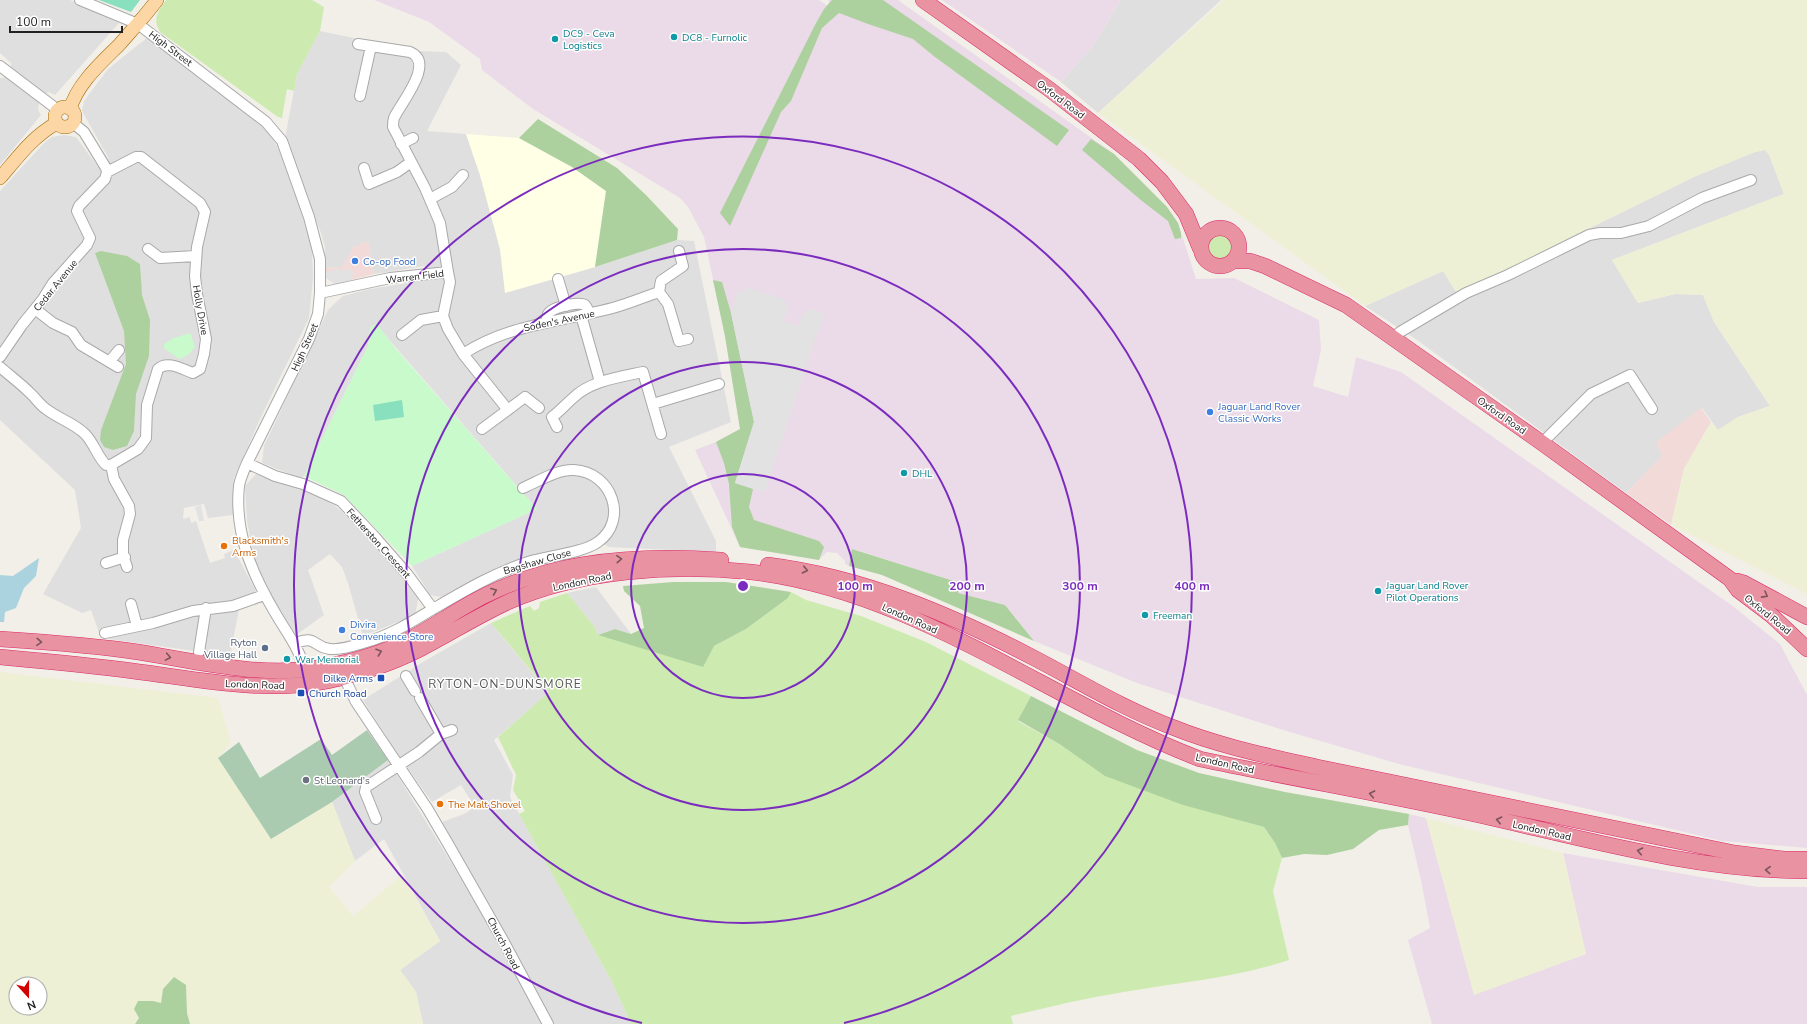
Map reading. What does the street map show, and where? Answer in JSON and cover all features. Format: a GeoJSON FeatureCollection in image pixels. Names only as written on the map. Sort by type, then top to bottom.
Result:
{"type":"FeatureCollection","features":[{"type":"Feature","properties":{"kind":"highway","name":"Oxford Road"},"geometry":{"type":"LineString","coordinates":[[923,0],[1049,90],[1139,159],[1162,182],[1186,214],[1200,248]]}},
{"type":"Feature","properties":{"kind":"highway","name":"Oxford Road"},"geometry":{"type":"LineString","coordinates":[[1186,214],[1204,224],[1218,228]]}},
{"type":"Feature","properties":{"kind":"highway"},"geometry":{"type":"LineString","coordinates":[[1218,228],[1229,230],[1237,239],[1239,251],[1233,261],[1223,266],[1212,265],[1202,256],[1200,248],[1204,236],[1210,231],[1218,228]]}},
{"type":"Feature","properties":{"kind":"highway","name":"Oxford Road"},"geometry":{"type":"LineString","coordinates":[[1237,239],[1265,266]]}},
{"type":"Feature","properties":{"kind":"highway","name":"Oxford Road"},"geometry":{"type":"LineString","coordinates":[[1233,261],[1250,261],[1265,266],[1346,305],[1730,579],[1738,590],[1771,615],[1807,649]]}},
{"type":"Feature","properties":{"kind":"highway","name":"London Road"},"geometry":{"type":"LineString","coordinates":[[0,639],[100,647],[210,664],[287,672],[324,667],[390,648],[415,636],[471,603],[505,587],[541,574],[579,566],[614,560],[649,557],[718,560],[792,568],[831,576],[871,587],[949,616],[1133,709],[1171,727],[1210,741],[1288,760],[1720,850],[1761,857],[1807,859]]}},
{"type":"Feature","properties":{"kind":"highway","name":"London Road"},"geometry":{"type":"LineString","coordinates":[[0,657],[131,670],[203,681],[269,686],[314,683],[344,677],[395,661],[495,608],[543,589],[615,574],[649,570],[714,570],[751,572],[787,578],[860,596],[895,610],[940,630],[1121,725],[1157,742],[1200,759],[1467,813],[1702,864],[1743,869],[1807,871]]}},
{"type":"Feature","properties":{"kind":"highway","name":"Oxford Road"},"geometry":{"type":"LineString","coordinates":[[1730,579],[1744,583],[1807,617]]}},
{"type":"Feature","properties":{"kind":"main road"},"geometry":{"type":"LineString","coordinates":[[0,178],[30,143],[62,114],[83,83],[138,24],[157,0]]}},
{"type":"Feature","properties":{"kind":"main road"},"geometry":{"type":"LineString","coordinates":[[62,114],[65,127],[73,124]]}},
{"type":"Feature","properties":{"kind":"street","name":"High Street"},"geometry":{"type":"LineString","coordinates":[[80,0],[138,24],[266,122],[282,141],[309,216],[320,259],[320,293],[318,314],[309,339],[247,463],[239,485],[239,510],[242,538],[253,573],[264,595],[294,644],[303,661],[305,670]]}},
{"type":"Feature","properties":{"kind":"street","name":"Warren Field"},"geometry":{"type":"LineString","coordinates":[[320,293],[390,278],[448,272],[440,223],[430,199],[394,131],[393,121],[413,87],[419,68],[418,59],[414,53],[358,44]]}},
{"type":"Feature","properties":{"kind":"street"},"geometry":{"type":"LineString","coordinates":[[360,96],[371,46]]}},
{"type":"Feature","properties":{"kind":"street"},"geometry":{"type":"LineString","coordinates":[[0,66],[62,114]]}},
{"type":"Feature","properties":{"kind":"street"},"geometry":{"type":"LineString","coordinates":[[73,124],[84,132],[107,172]]}},
{"type":"Feature","properties":{"kind":"street"},"geometry":{"type":"LineString","coordinates":[[401,144],[413,138]]}},
{"type":"Feature","properties":{"kind":"street","name":"Holly Drive"},"geometry":{"type":"LineString","coordinates":[[107,172],[136,157],[141,157],[200,203],[205,212],[196,256],[195,276],[206,339],[200,369],[193,372],[167,364],[158,369],[147,405],[146,438],[138,449],[110,465]]}},
{"type":"Feature","properties":{"kind":"street"},"geometry":{"type":"LineString","coordinates":[[364,168],[369,184],[396,172],[410,162]]}},
{"type":"Feature","properties":{"kind":"street","name":"Cedar Avenue"},"geometry":{"type":"LineString","coordinates":[[0,357],[53,284],[87,245],[90,238],[77,211],[79,206],[105,179],[107,172]]}},
{"type":"Feature","properties":{"kind":"street"},"geometry":{"type":"LineString","coordinates":[[430,199],[452,187],[463,175]]}},
{"type":"Feature","properties":{"kind":"street"},"geometry":{"type":"LineString","coordinates":[[1393,338],[1400,332],[1466,293],[1508,275],[1589,235],[1600,233],[1621,233],[1649,226],[1702,198],[1752,180]]}},
{"type":"Feature","properties":{"kind":"street"},"geometry":{"type":"LineString","coordinates":[[148,249],[160,258],[196,256]]}},
{"type":"Feature","properties":{"kind":"street"},"geometry":{"type":"LineString","coordinates":[[679,251],[683,266],[661,281],[659,292],[668,304],[684,340]]}},
{"type":"Feature","properties":{"kind":"street"},"geometry":{"type":"LineString","coordinates":[[448,272],[450,282],[442,316],[452,338],[463,354],[508,410]]}},
{"type":"Feature","properties":{"kind":"street"},"geometry":{"type":"LineString","coordinates":[[558,280],[566,306]]}},
{"type":"Feature","properties":{"kind":"street","name":"Soden's Avenue"},"geometry":{"type":"LineString","coordinates":[[463,354],[478,344],[513,330],[617,307],[659,292]]}},
{"type":"Feature","properties":{"kind":"street"},"geometry":{"type":"LineString","coordinates":[[547,322],[550,311],[580,303],[585,305],[585,314],[600,382]]}},
{"type":"Feature","properties":{"kind":"street"},"geometry":{"type":"LineString","coordinates":[[35,309],[53,323],[72,332],[81,345],[114,364],[119,350]]}},
{"type":"Feature","properties":{"kind":"street"},"geometry":{"type":"LineString","coordinates":[[402,335],[421,320],[442,316]]}},
{"type":"Feature","properties":{"kind":"street"},"geometry":{"type":"LineString","coordinates":[[0,368],[29,392],[42,406],[74,425],[86,435],[102,462],[106,465],[110,465],[114,479],[129,506],[130,514],[123,540],[126,562],[106,562]]}},
{"type":"Feature","properties":{"kind":"street"},"geometry":{"type":"LineString","coordinates":[[557,427],[552,417],[568,404],[572,398],[600,382],[643,372],[661,434]]}},
{"type":"Feature","properties":{"kind":"street"},"geometry":{"type":"LineString","coordinates":[[1542,444],[1591,394],[1630,375],[1652,409]]}},
{"type":"Feature","properties":{"kind":"street"},"geometry":{"type":"LineString","coordinates":[[653,404],[719,384]]}},
{"type":"Feature","properties":{"kind":"street"},"geometry":{"type":"LineString","coordinates":[[482,429],[525,396],[539,408]]}},
{"type":"Feature","properties":{"kind":"street","name":"Fetherston Crescent"},"geometry":{"type":"LineString","coordinates":[[247,463],[275,476],[303,484],[341,501],[408,575],[433,609]]}},
{"type":"Feature","properties":{"kind":"street","name":"Bagshaw Close"},"geometry":{"type":"LineString","coordinates":[[294,644],[306,639],[311,640],[323,647],[335,649],[362,644],[392,634],[499,572],[541,558],[592,545],[607,533],[614,518],[613,503],[607,487],[592,473],[579,470],[566,470],[523,488]]}},
{"type":"Feature","properties":{"kind":"street"},"geometry":{"type":"LineString","coordinates":[[105,633],[206,608],[234,606],[264,595]]}},
{"type":"Feature","properties":{"kind":"street"},"geometry":{"type":"LineString","coordinates":[[131,604],[137,626]]}},
{"type":"Feature","properties":{"kind":"street"},"geometry":{"type":"LineString","coordinates":[[199,652],[206,608]]}},
{"type":"Feature","properties":{"kind":"street"},"geometry":{"type":"LineString","coordinates":[[324,667],[344,677]]}},
{"type":"Feature","properties":{"kind":"street"},"geometry":{"type":"LineString","coordinates":[[406,676],[441,734]]}},
{"type":"Feature","properties":{"kind":"street","name":"Church Road"},"geometry":{"type":"LineString","coordinates":[[344,677],[356,702],[427,808],[447,842],[504,942],[548,1024]]}},
{"type":"Feature","properties":{"kind":"street"},"geometry":{"type":"LineString","coordinates":[[376,819],[365,792],[366,787],[398,766],[441,734],[452,730]]}},
{"type":"Feature","properties":{"kind":"shaded area"},"geometry":{"type":"Polygon","coordinates":[[[0,0],[70,0],[119,23],[55,95],[49,92],[43,95],[11,69],[11,63],[0,53],[0,0]]]}},
{"type":"Feature","properties":{"kind":"shaded area"},"geometry":{"type":"Polygon","coordinates":[[[374,0],[819,0],[828,6],[829,0],[898,0],[1114,154],[1167,207],[1178,223],[1196,279],[1234,278],[1319,320],[1321,350],[1313,386],[1348,397],[1356,357],[1401,372],[1734,607],[1780,644],[1807,695],[1807,848],[1722,841],[1399,764],[1283,730],[1137,683],[1034,641],[1005,605],[957,593],[960,583],[853,549],[849,566],[845,564],[845,561],[837,553],[827,552],[819,560],[740,547],[695,450],[716,442],[740,429],[725,336],[704,237],[688,207],[680,198],[533,109],[482,70],[480,59],[429,22],[374,0]]]}},
{"type":"Feature","properties":{"kind":"shaded area"},"geometry":{"type":"Polygon","coordinates":[[[942,0],[1121,0],[1092,47],[1061,82],[942,0]]]}},
{"type":"Feature","properties":{"kind":"shaded area"},"geometry":{"type":"Polygon","coordinates":[[[1121,0],[1221,0],[1098,113],[1061,82],[1092,47],[1121,0]]]}},
{"type":"Feature","properties":{"kind":"shaded area"},"geometry":{"type":"Polygon","coordinates":[[[1224,0],[1807,0],[1807,594],[1671,525],[1684,469],[1711,422],[1718,430],[1738,417],[1770,406],[1714,322],[1703,295],[1675,294],[1638,303],[1612,260],[1784,194],[1769,155],[1765,150],[1755,152],[1696,176],[1551,247],[1458,295],[1443,271],[1365,306],[1098,113],[1224,0]]]}},
{"type":"Feature","properties":{"kind":"shaded area"},"geometry":{"type":"Polygon","coordinates":[[[320,31],[417,51],[446,52],[461,65],[427,131],[466,134],[480,175],[500,249],[506,292],[595,267],[677,240],[694,241],[731,422],[669,447],[716,541],[716,552],[609,547],[595,540],[502,566],[441,597],[430,595],[412,566],[537,509],[384,334],[371,326],[368,346],[304,476],[300,478],[262,463],[264,446],[328,310],[343,296],[370,289],[427,280],[425,266],[374,274],[368,242],[354,247],[342,267],[325,268],[325,247],[321,233],[285,138],[297,74],[320,31]]]}},
{"type":"Feature","properties":{"kind":"shaded area"},"geometry":{"type":"Polygon","coordinates":[[[148,37],[258,121],[271,136],[278,148],[302,214],[312,250],[313,278],[309,318],[260,419],[234,478],[233,515],[208,518],[204,504],[184,508],[183,519],[190,517],[191,523],[196,521],[210,563],[225,558],[224,554],[234,550],[259,597],[240,604],[230,656],[101,638],[91,610],[82,613],[43,594],[81,528],[75,490],[0,420],[0,191],[45,142],[52,137],[64,135],[76,137],[98,167],[109,159],[82,111],[84,101],[108,69],[148,37]]]}},
{"type":"Feature","properties":{"kind":"shaded area"},"geometry":{"type":"Polygon","coordinates":[[[7,77],[39,102],[38,110],[41,115],[0,165],[0,78],[7,77]]]}},
{"type":"Feature","properties":{"kind":"shaded area"},"geometry":{"type":"Polygon","coordinates":[[[466,134],[519,138],[572,167],[606,191],[595,267],[505,293],[500,249],[480,175],[466,134]]]}},
{"type":"Feature","properties":{"kind":"shaded area"},"geometry":{"type":"Polygon","coordinates":[[[1765,150],[1769,154],[1784,194],[1612,260],[1638,303],[1675,294],[1703,295],[1714,322],[1770,406],[1738,417],[1718,430],[1702,408],[1662,456],[1626,493],[1417,340],[1365,306],[1443,271],[1458,295],[1551,247],[1696,176],[1755,152],[1765,150]]]}},
{"type":"Feature","properties":{"kind":"shaded area"},"geometry":{"type":"Polygon","coordinates":[[[368,241],[374,274],[335,284],[326,278],[325,268],[342,267],[354,247],[368,241]]]}},
{"type":"Feature","properties":{"kind":"shaded area"},"geometry":{"type":"Polygon","coordinates":[[[347,268],[354,273],[351,280],[335,284],[326,278],[326,272],[338,269],[345,271],[347,268]]]}},
{"type":"Feature","properties":{"kind":"shaded area"},"geometry":{"type":"Polygon","coordinates":[[[746,287],[784,299],[788,309],[783,321],[798,326],[803,314],[809,309],[825,314],[815,339],[765,492],[735,483],[754,422],[731,313],[738,291],[744,293],[746,287]]]}},
{"type":"Feature","properties":{"kind":"shaded area"},"geometry":{"type":"Polygon","coordinates":[[[1701,408],[1711,422],[1684,469],[1671,525],[1626,493],[1662,456],[1656,442],[1701,408]]]}},
{"type":"Feature","properties":{"kind":"shaded area"},"geometry":{"type":"Polygon","coordinates":[[[256,474],[298,487],[320,496],[338,508],[361,530],[419,595],[415,615],[363,636],[342,567],[330,554],[308,570],[324,615],[296,635],[270,594],[255,562],[247,521],[245,486],[256,474]]]}},
{"type":"Feature","properties":{"kind":"shaded area"},"geometry":{"type":"Polygon","coordinates":[[[201,505],[204,521],[199,521],[195,507],[201,505]]]}},
{"type":"Feature","properties":{"kind":"shaded area"},"geometry":{"type":"Polygon","coordinates":[[[596,587],[631,634],[615,629],[598,635],[594,626],[567,593],[596,587]]]}},
{"type":"Feature","properties":{"kind":"shaded area"},"geometry":{"type":"Polygon","coordinates":[[[491,623],[549,693],[494,740],[513,775],[510,797],[612,982],[631,1024],[423,1024],[416,992],[400,970],[440,941],[384,839],[355,861],[332,802],[388,760],[468,890],[478,886],[442,822],[464,814],[475,807],[461,785],[432,802],[397,753],[363,700],[423,662],[491,623]]]}},
{"type":"Feature","properties":{"kind":"shaded area"},"geometry":{"type":"Polygon","coordinates":[[[0,672],[218,698],[231,743],[218,758],[272,839],[332,802],[355,861],[329,887],[353,916],[402,875],[440,941],[400,970],[416,992],[423,1024],[190,1024],[187,1013],[186,985],[163,989],[161,1003],[153,1001],[135,1024],[0,1024],[0,672]]]}},
{"type":"Feature","properties":{"kind":"shaded area"},"geometry":{"type":"Polygon","coordinates":[[[367,730],[388,760],[332,802],[271,839],[218,758],[239,742],[260,778],[321,739],[332,755],[367,730]]]}},
{"type":"Feature","properties":{"kind":"shaded area"},"geometry":{"type":"Polygon","coordinates":[[[1409,814],[1426,818],[1474,994],[1586,954],[1563,853],[1758,887],[1807,887],[1807,1024],[1432,1024],[1408,940],[1430,928],[1421,880],[1408,825],[1409,814]]]}},
{"type":"Feature","properties":{"kind":"shaded area"},"geometry":{"type":"Polygon","coordinates":[[[1426,818],[1563,853],[1586,954],[1474,995],[1426,818]]]}},
{"type":"Feature","properties":{"kind":"green space"},"geometry":{"type":"Polygon","coordinates":[[[99,0],[140,0],[131,12],[99,0]]]}},
{"type":"Feature","properties":{"kind":"green space"},"geometry":{"type":"Polygon","coordinates":[[[166,0],[312,0],[324,7],[320,31],[297,74],[294,91],[287,89],[282,118],[278,117],[160,32],[156,19],[158,12],[166,0]]]}},
{"type":"Feature","properties":{"kind":"green space"},"geometry":{"type":"Polygon","coordinates":[[[832,0],[883,0],[1069,130],[1057,146],[935,57],[913,39],[839,13],[822,28],[791,101],[781,112],[730,226],[720,213],[816,23],[824,9],[832,0]]]}},
{"type":"Feature","properties":{"kind":"green space"},"geometry":{"type":"Polygon","coordinates":[[[538,119],[617,168],[646,195],[678,229],[677,240],[595,267],[606,191],[572,167],[519,138],[538,119]]]}},
{"type":"Feature","properties":{"kind":"green space"},"geometry":{"type":"Polygon","coordinates":[[[1091,139],[1114,154],[1167,207],[1178,223],[1181,238],[1175,239],[1168,221],[1082,150],[1091,139]]]}},
{"type":"Feature","properties":{"kind":"green space"},"geometry":{"type":"Polygon","coordinates":[[[1219,233],[1229,237],[1233,247],[1229,257],[1219,261],[1209,257],[1205,247],[1209,237],[1219,233]]]}},
{"type":"Feature","properties":{"kind":"green space"},"geometry":{"type":"Polygon","coordinates":[[[101,251],[127,256],[140,264],[142,295],[150,320],[149,356],[136,394],[134,431],[127,446],[113,450],[104,447],[100,440],[101,430],[126,364],[124,331],[95,253],[101,251]]]}},
{"type":"Feature","properties":{"kind":"green space"},"geometry":{"type":"Polygon","coordinates":[[[713,280],[722,282],[731,313],[754,422],[735,483],[753,489],[749,507],[754,520],[819,541],[824,547],[819,560],[740,547],[732,527],[729,484],[724,463],[716,442],[740,429],[725,336],[713,280]]]}},
{"type":"Feature","properties":{"kind":"green space"},"geometry":{"type":"Polygon","coordinates":[[[377,324],[395,348],[537,509],[412,566],[344,495],[304,476],[368,346],[371,326],[377,324]]]}},
{"type":"Feature","properties":{"kind":"green space"},"geometry":{"type":"Polygon","coordinates":[[[190,333],[195,347],[188,355],[179,359],[164,348],[164,344],[174,338],[190,333]]]}},
{"type":"Feature","properties":{"kind":"green space"},"geometry":{"type":"Polygon","coordinates":[[[402,400],[404,417],[375,421],[373,405],[402,400]]]}},
{"type":"Feature","properties":{"kind":"green space"},"geometry":{"type":"Polygon","coordinates":[[[852,549],[960,583],[958,593],[1005,605],[1034,641],[882,575],[849,566],[852,549]]]}},
{"type":"Feature","properties":{"kind":"green space"},"geometry":{"type":"Polygon","coordinates":[[[673,582],[726,582],[791,592],[788,598],[746,629],[714,646],[703,667],[598,635],[615,629],[631,634],[644,628],[640,606],[624,591],[623,586],[673,582]]]}},
{"type":"Feature","properties":{"kind":"green space"},"geometry":{"type":"Polygon","coordinates":[[[791,592],[806,600],[861,616],[926,642],[1031,696],[1018,721],[1061,745],[1242,821],[1264,827],[1275,843],[1282,858],[1273,891],[1289,960],[1228,975],[1110,994],[1039,1009],[1011,1016],[1013,1024],[631,1024],[612,982],[519,814],[525,811],[513,790],[516,775],[498,737],[549,692],[491,623],[530,606],[534,611],[539,608],[540,602],[567,593],[594,626],[598,635],[714,646],[746,629],[788,598],[791,592]]]}},
{"type":"Feature","properties":{"kind":"green space"},"geometry":{"type":"Polygon","coordinates":[[[1031,696],[1137,750],[1199,773],[1285,792],[1409,814],[1408,825],[1379,830],[1353,849],[1327,855],[1304,854],[1282,858],[1275,843],[1264,827],[1183,805],[1105,776],[1061,745],[1018,720],[1031,696]]]}},
{"type":"Feature","properties":{"kind":"green space"},"geometry":{"type":"Polygon","coordinates":[[[174,977],[186,985],[187,1013],[190,1024],[135,1024],[139,1018],[134,1009],[138,1001],[153,1001],[161,1003],[163,989],[174,977]]]}},
{"type":"Feature","properties":{"kind":"water"},"geometry":{"type":"Polygon","coordinates":[[[39,558],[36,576],[24,588],[16,608],[5,612],[4,622],[0,622],[0,575],[13,576],[39,558]]]}},
{"type":"Feature","properties":{"kind":"place","name":"DC8 - Furnolic"},"geometry":{"type":"Point","coordinates":[674,37]}},
{"type":"Feature","properties":{"kind":"place","name":"DC9 - Ceva Logistics"},"geometry":{"type":"Point","coordinates":[555,39]}},
{"type":"Feature","properties":{"kind":"place","name":"Co-op Food"},"geometry":{"type":"Point","coordinates":[355,261]}},
{"type":"Feature","properties":{"kind":"place","name":"Jaguar Land Rover Classic Works"},"geometry":{"type":"Point","coordinates":[1210,412]}},
{"type":"Feature","properties":{"kind":"place","name":"DHL"},"geometry":{"type":"Point","coordinates":[904,473]}},
{"type":"Feature","properties":{"kind":"place","name":"Blacksmith's Arms"},"geometry":{"type":"Point","coordinates":[224,546]}},
{"type":"Feature","properties":{"kind":"place","name":"Jaguar Land Rover Pilot Operations"},"geometry":{"type":"Point","coordinates":[1378,591]}},
{"type":"Feature","properties":{"kind":"place","name":"Freeman"},"geometry":{"type":"Point","coordinates":[1145,615]}},
{"type":"Feature","properties":{"kind":"place","name":"Divira Convenience Store"},"geometry":{"type":"Point","coordinates":[342,630]}},
{"type":"Feature","properties":{"kind":"place","name":"Ryton Village Hall"},"geometry":{"type":"Point","coordinates":[265,648]}},
{"type":"Feature","properties":{"kind":"place","name":"War Memorial"},"geometry":{"type":"Point","coordinates":[287,659]}},
{"type":"Feature","properties":{"kind":"place","name":"Dilke Arms"},"geometry":{"type":"Point","coordinates":[381,678]}},
{"type":"Feature","properties":{"kind":"place","name":"Church Road"},"geometry":{"type":"Point","coordinates":[301,693]}},
{"type":"Feature","properties":{"kind":"place","name":"St Leonard's"},"geometry":{"type":"Point","coordinates":[306,780]}},
{"type":"Feature","properties":{"kind":"place","name":"The Malt Shovel"},"geometry":{"type":"Point","coordinates":[440,804]}},
{"type":"Feature","properties":{"kind":"district","name":"RYTON-ON-DUNSMORE"},"geometry":{"type":"Point","coordinates":[505,684]}}]}
